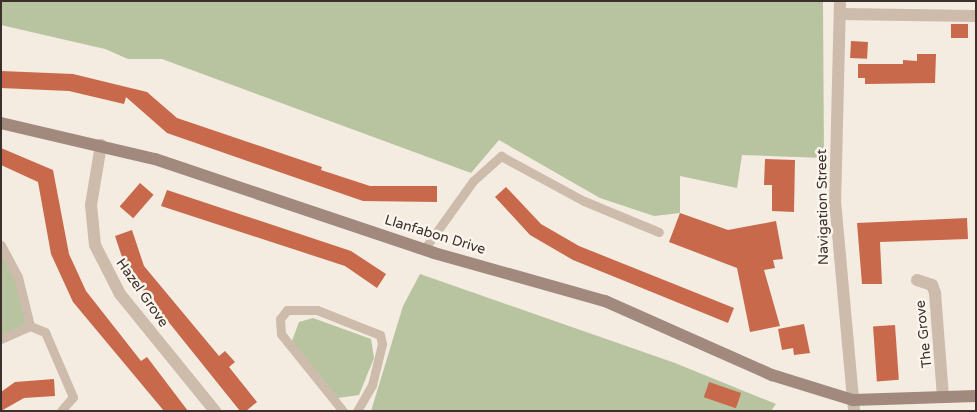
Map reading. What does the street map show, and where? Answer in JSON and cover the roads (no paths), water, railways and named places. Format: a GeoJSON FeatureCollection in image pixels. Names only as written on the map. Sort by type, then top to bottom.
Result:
{"type":"FeatureCollection","features":[{"type":"Feature","properties":{"kind":"street"},"geometry":{"type":"LineString","coordinates":[[840,8],[976,16]]}},
{"type":"Feature","properties":{"kind":"street","name":"Navigation Street"},"geometry":{"type":"LineString","coordinates":[[840,8],[835,201],[853,405]]}},
{"type":"Feature","properties":{"kind":"street","name":"Llanfabon Drive"},"geometry":{"type":"LineString","coordinates":[[1,122],[101,145],[425,248],[606,301],[772,376],[853,405],[976,396]]}},
{"type":"Feature","properties":{"kind":"street","name":"Hazel Grove"},"geometry":{"type":"LineString","coordinates":[[101,145],[91,205],[95,245],[120,294],[215,411]]}},
{"type":"Feature","properties":{"kind":"street","name":"The Grove"},"geometry":{"type":"LineString","coordinates":[[916,280],[932,285],[935,293],[942,397]]}},
{"type":"Feature","properties":{"kind":"lane"},"geometry":{"type":"LineString","coordinates":[[425,248],[473,180],[500,156],[584,201],[659,232]]}},
{"type":"Feature","properties":{"kind":"lane"},"geometry":{"type":"LineString","coordinates":[[1,246],[18,277],[30,326]]}},
{"type":"Feature","properties":{"kind":"lane"},"geometry":{"type":"LineString","coordinates":[[343,411],[281,334],[280,319],[287,310],[318,310],[380,335],[382,344],[372,385],[357,411]]}},
{"type":"Feature","properties":{"kind":"lane"},"geometry":{"type":"LineString","coordinates":[[1,339],[30,326],[45,332],[70,381],[74,397],[61,411]]}}]}
